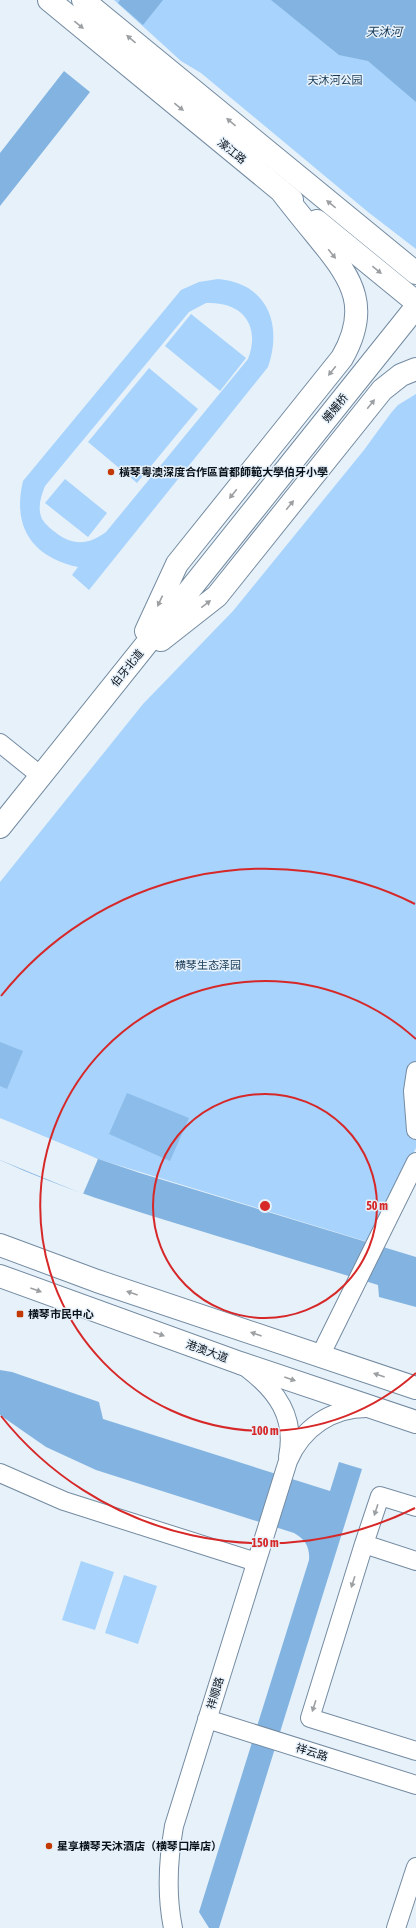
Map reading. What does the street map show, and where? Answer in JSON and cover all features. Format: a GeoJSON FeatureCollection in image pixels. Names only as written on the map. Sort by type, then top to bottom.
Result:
{"type":"FeatureCollection","features":[{"type":"Feature","properties":{"kind":"main road","name":"濠江路"},"geometry":{"type":"LineString","coordinates":[[49,0],[416,302]]}},
{"type":"Feature","properties":{"kind":"main road","name":"濠江路"},"geometry":{"type":"LineString","coordinates":[[83,0],[416,273]]}},
{"type":"Feature","properties":{"kind":"main road"},"geometry":{"type":"LineString","coordinates":[[131,663],[177,564],[342,358],[353,336],[356,318],[355,299],[348,276],[281,191]]}},
{"type":"Feature","properties":{"kind":"main road","name":"姗姗桥"},"geometry":{"type":"LineString","coordinates":[[254,509],[416,307]]}},
{"type":"Feature","properties":{"kind":"main road"},"geometry":{"type":"LineString","coordinates":[[131,663],[217,596],[382,390],[401,375],[416,369]]}},
{"type":"Feature","properties":{"kind":"main road","name":"伯牙北道"},"geometry":{"type":"LineString","coordinates":[[0,828],[254,509]]}},
{"type":"Feature","properties":{"kind":"main road"},"geometry":{"type":"LineString","coordinates":[[0,1244],[97,1281],[416,1388]]}},
{"type":"Feature","properties":{"kind":"main road","name":"港澳大道"},"geometry":{"type":"LineString","coordinates":[[0,1276],[240,1363],[416,1422]]}},
{"type":"Feature","properties":{"kind":"street"},"geometry":{"type":"LineString","coordinates":[[0,743],[41,776]]}},
{"type":"Feature","properties":{"kind":"street"},"geometry":{"type":"LineString","coordinates":[[416,1071],[413,1091],[416,1130]]}},
{"type":"Feature","properties":{"kind":"street"},"geometry":{"type":"LineString","coordinates":[[320,1356],[416,1162]]}},
{"type":"Feature","properties":{"kind":"street","name":"祥顺路"},"geometry":{"type":"LineString","coordinates":[[240,1363],[269,1386],[282,1405],[286,1416],[290,1439],[288,1461]]}},
{"type":"Feature","properties":{"kind":"street","name":"祥顺路"},"geometry":{"type":"LineString","coordinates":[[173,1928],[168,1894],[170,1849],[176,1819],[288,1461],[292,1451],[306,1432],[324,1419],[345,1410],[356,1408],[379,1409]]}},
{"type":"Feature","properties":{"kind":"street"},"geometry":{"type":"LineString","coordinates":[[0,1473],[64,1501],[256,1562]]}},
{"type":"Feature","properties":{"kind":"street"},"geometry":{"type":"LineString","coordinates":[[416,1507],[380,1496],[310,1718],[416,1752]]}},
{"type":"Feature","properties":{"kind":"street"},"geometry":{"type":"LineString","coordinates":[[364,1544],[416,1561]]}},
{"type":"Feature","properties":{"kind":"street","name":"祥云路"},"geometry":{"type":"LineString","coordinates":[[207,1719],[416,1785]]}},
{"type":"Feature","properties":{"kind":"street"},"geometry":{"type":"LineString","coordinates":[[396,1928],[416,1868]]}},
{"type":"Feature","properties":{"kind":"green space","name":"天沐河公园"},"geometry":{"type":"Polygon","coordinates":[[[114,0],[416,0],[416,249],[368,212],[201,73],[181,61],[114,0]]]}},
{"type":"Feature","properties":{"kind":"green space"},"geometry":{"type":"Polygon","coordinates":[[[218,279],[235,282],[249,288],[259,297],[267,308],[272,321],[272,351],[268,367],[89,590],[72,575],[78,567],[48,556],[37,548],[29,538],[23,526],[20,512],[20,497],[23,481],[181,290],[199,282],[218,279]],[[206,303],[189,312],[45,486],[40,502],[42,519],[46,525],[61,537],[74,542],[80,542],[93,539],[106,532],[248,359],[252,336],[250,326],[239,311],[230,306],[219,303],[206,303]]]}},
{"type":"Feature","properties":{"kind":"green space"},"geometry":{"type":"Polygon","coordinates":[[[191,314],[246,358],[220,391],[165,346],[191,314]]]}},
{"type":"Feature","properties":{"kind":"green space"},"geometry":{"type":"Polygon","coordinates":[[[149,368],[198,409],[137,483],[88,442],[149,368]]]}},
{"type":"Feature","properties":{"kind":"green space","name":"横琴生态泽园"},"geometry":{"type":"Polygon","coordinates":[[[416,394],[416,1148],[368,1242],[98,1159],[0,1118],[0,882],[143,704],[233,611],[364,450],[391,413],[398,405],[416,394]]]}},
{"type":"Feature","properties":{"kind":"green space"},"geometry":{"type":"Polygon","coordinates":[[[65,479],[107,513],[88,537],[45,503],[65,479]]]}},
{"type":"Feature","properties":{"kind":"green space"},"geometry":{"type":"Polygon","coordinates":[[[81,1561],[114,1572],[95,1630],[62,1620],[81,1561]]]}},
{"type":"Feature","properties":{"kind":"green space"},"geometry":{"type":"Polygon","coordinates":[[[124,1575],[157,1586],[138,1644],[105,1633],[124,1575]]]}},
{"type":"Feature","properties":{"kind":"shaded area"},"geometry":{"type":"Polygon","coordinates":[[[0,1042],[23,1051],[7,1089],[0,1086],[0,1042]]]}},
{"type":"Feature","properties":{"kind":"shaded area"},"geometry":{"type":"Polygon","coordinates":[[[127,1093],[189,1118],[170,1161],[109,1134],[127,1093]]]}},
{"type":"Feature","properties":{"kind":"water"},"geometry":{"type":"Polygon","coordinates":[[[120,0],[163,0],[143,25],[118,3],[120,0]]]}},
{"type":"Feature","properties":{"kind":"water","name":"天沐河"},"geometry":{"type":"Polygon","coordinates":[[[271,0],[416,0],[416,102],[368,61],[339,55],[271,0]]]}},
{"type":"Feature","properties":{"kind":"water"},"geometry":{"type":"Polygon","coordinates":[[[64,71],[90,92],[0,206],[0,153],[64,71]]]}},
{"type":"Feature","properties":{"kind":"water"},"geometry":{"type":"Polygon","coordinates":[[[0,1118],[66,1148],[140,1173],[416,1257],[416,1307],[379,1297],[378,1285],[118,1205],[47,1180],[0,1160],[0,1118]]]}},
{"type":"Feature","properties":{"kind":"water"},"geometry":{"type":"Polygon","coordinates":[[[0,1370],[12,1372],[99,1402],[103,1419],[330,1491],[339,1462],[362,1469],[219,1928],[209,1928],[199,1912],[309,1560],[308,1547],[301,1538],[294,1533],[96,1470],[46,1447],[0,1415],[0,1370]]]}},
{"type":"Feature","properties":{"kind":"pier"},"geometry":{"type":"Polygon","coordinates":[[[0,1118],[98,1159],[83,1194],[0,1160],[0,1118]]]}},
{"type":"Feature","properties":{"kind":"place","name":"橫琴粵澳深度合作區首都師範大學伯牙小學"},"geometry":{"type":"Point","coordinates":[111,472]}},
{"type":"Feature","properties":{"kind":"place","name":"横琴市民中心"},"geometry":{"type":"Point","coordinates":[20,1314]}},
{"type":"Feature","properties":{"kind":"place","name":"星享横琴天沐酒店（横琴口岸店）"},"geometry":{"type":"Point","coordinates":[49,1846]}}]}
